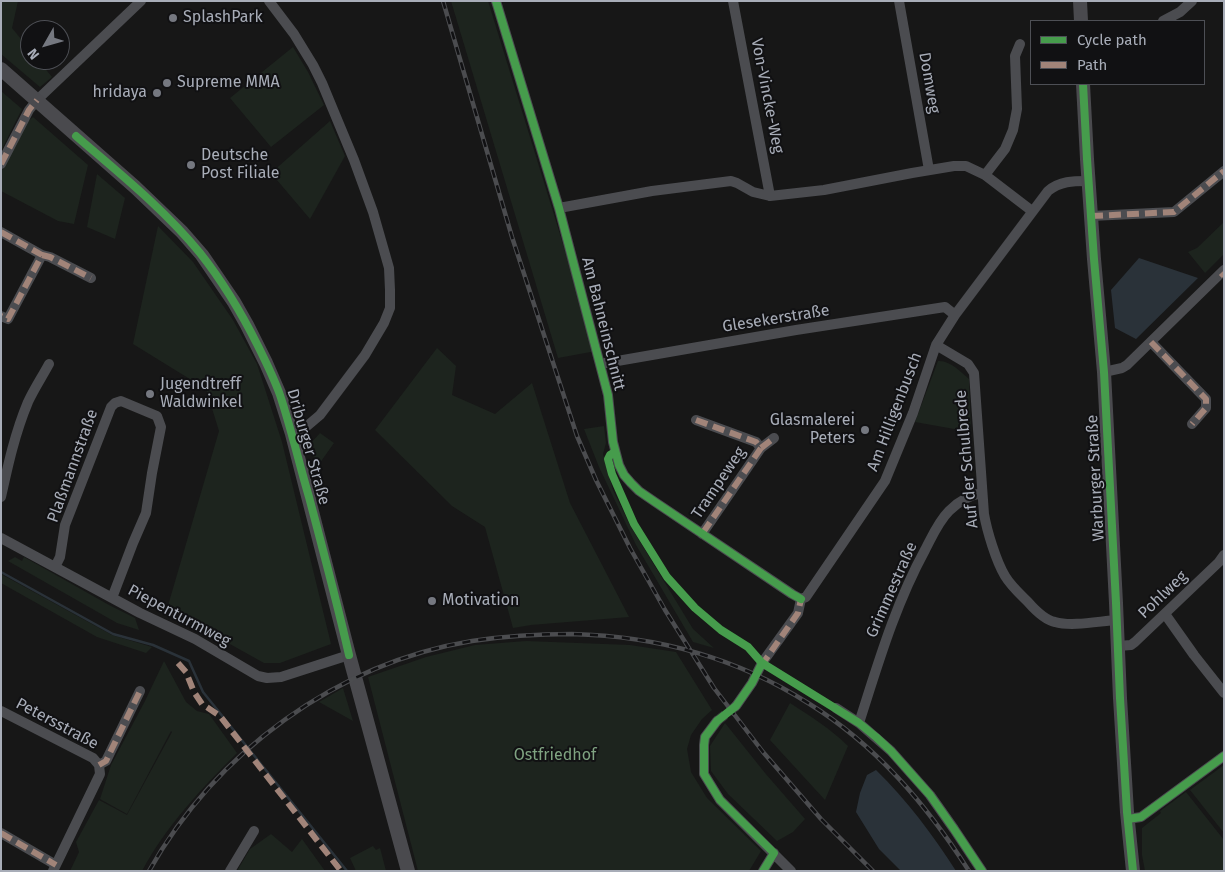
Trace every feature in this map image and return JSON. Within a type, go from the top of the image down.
[{"type":"main road","points":[[1080,1],[1081,20]]},
{"type":"main road","name":"Driburger Straße","points":[[1,69],[155,205],[182,232],[202,255],[234,302],[262,354],[280,393],[292,434],[349,655],[408,871]]},
{"type":"main road","name":"Warburger Straße","points":[[1084,85],[1088,181],[1104,372],[1120,698],[1133,871]]},
{"type":"street","points":[[1,164],[29,110],[37,100],[141,1]]},
{"type":"street","points":[[270,1],[299,41],[322,83],[373,212],[389,268],[390,308],[369,349],[320,415],[300,432],[292,434]]},
{"type":"street","name":"Am Bahneinschnitt","points":[[496,1],[559,208],[608,395],[615,452],[624,475],[639,491],[792,594],[801,598]]},
{"type":"street","name":"Von-Vincke-Weg","points":[[733,1],[770,196]]},
{"type":"street","name":"Domweg","points":[[898,1],[929,170]]},
{"type":"street","points":[[1165,20],[1180,12],[1192,1]]},
{"type":"street","points":[[986,175],[1005,148],[1013,130],[1017,110],[1015,56],[1020,44]]},
{"type":"street","points":[[559,208],[652,190],[731,181],[753,192],[770,196],[824,190],[929,170],[966,166],[986,175],[1032,211]]},
{"type":"street","points":[[1092,216],[1174,212],[1224,172]]},
{"type":"street","name":"Am Hilligenbusch","points":[[736,706],[752,683],[762,663],[798,613],[801,598],[806,597],[885,481],[913,414],[936,345],[956,315],[1048,191],[1055,185],[1088,181]]},
{"type":"street","points":[[1,232],[42,255],[50,257],[91,278]]},
{"type":"street","points":[[1,316],[8,320],[42,255]]},
{"type":"street","points":[[1104,372],[1127,365],[1223,273]]},
{"type":"street","name":"Glesekerstraße","points":[[600,364],[796,330],[945,308],[956,315]]},
{"type":"street","points":[[1151,342],[1206,399],[1206,408],[1192,424]]},
{"type":"street","name":"Auf der Schulbrede","points":[[936,345],[968,364],[974,373],[986,525],[1001,568],[1012,585],[1032,607],[1054,622],[1072,624],[1117,620]]},
{"type":"street","points":[[1,497],[14,443],[28,402],[49,364]]},
{"type":"street","name":"Plaßmannstraße","points":[[55,567],[60,557],[65,525],[111,407],[120,400],[157,416],[161,427],[146,513],[112,598]]},
{"type":"street","name":"Trampeweg","points":[[696,420],[756,442],[761,448]]},
{"type":"street","name":"Trampeweg","points":[[702,534],[761,448],[774,438]]},
{"type":"street","name":"Grimmestraße","points":[[859,723],[885,640],[919,561],[938,526],[949,512],[972,495],[982,493]]},
{"type":"street","name":"Piepenturmweg","points":[[1,538],[112,598],[195,639],[258,676],[268,678],[280,677],[349,655]]},
{"type":"street","name":"Pohlweg","points":[[1118,646],[1132,644],[1220,562],[1224,555]]},
{"type":"street","points":[[1165,614],[1194,655],[1224,692]]},
{"type":"street","points":[[1,833],[55,868],[100,774],[99,764],[106,761],[140,691]]},
{"type":"street","points":[[836,708],[859,723],[891,752],[930,795],[982,871]]},
{"type":"street","name":"Petersstraße","points":[[1,711],[93,758],[99,764]]},
{"type":"street","points":[[716,721],[705,737],[704,774],[720,800],[792,871]]},
{"type":"street","points":[[1128,819],[1141,817],[1224,756]]},
{"type":"street","points":[[230,871],[254,832]]},
{"type":"street","points":[[763,871],[774,853]]},
{"type":"green space","points":[[1,1],[18,1],[12,28],[20,38],[20,70],[46,70],[52,77],[40,87],[1,54]]},
{"type":"green space","points":[[451,1],[488,1],[596,351],[558,358]]},
{"type":"green space","points":[[293,47],[324,105],[271,147],[230,98]]},
{"type":"green space","points":[[1,91],[22,109],[1,151]]},
{"type":"green space","points":[[33,117],[88,165],[74,224],[58,221],[1,191],[1,172],[26,123]]},
{"type":"green space","points":[[330,121],[345,156],[310,219],[271,173]]},
{"type":"green space","points":[[97,174],[125,198],[115,239],[87,227]]},
{"type":"green space","points":[[1224,222],[1224,254],[1205,273],[1188,252],[1197,248]]},
{"type":"green space","points":[[158,226],[193,262],[233,320],[257,364],[282,442],[331,644],[280,663],[264,663],[167,609],[219,431],[206,389],[133,344]]},
{"type":"green space","points":[[437,348],[456,366],[452,395],[495,414],[532,383],[570,503],[629,617],[513,628],[485,527],[452,506],[375,430]]},
{"type":"green space","points":[[938,361],[951,364],[969,379],[971,432],[915,422]]},
{"type":"green space","points":[[604,426],[606,443],[603,454],[613,490],[631,527],[693,629],[714,648],[693,642],[636,545],[599,467],[584,429]]},
{"type":"green space","points":[[320,433],[334,443],[317,467],[310,446]]},
{"type":"green space","points":[[15,557],[22,561],[24,557],[135,618],[139,630],[117,623],[8,561]]},
{"type":"green space","points":[[1,574],[112,635],[152,647],[146,653],[97,637],[1,583]]},
{"type":"green space","name":"Ostfriedhof","points":[[526,641],[630,645],[676,652],[712,710],[702,719],[691,735],[687,749],[691,772],[707,798],[761,851],[749,871],[418,871],[368,677],[426,657],[475,645]]},
{"type":"green space","points":[[164,661],[186,702],[197,711],[209,714],[237,753],[197,794],[173,823],[151,854],[142,871],[70,871],[79,852],[76,842],[99,800],[127,815],[172,732],[127,814],[100,799],[111,765]]},
{"type":"green space","points":[[343,688],[353,721],[319,702]]},
{"type":"green space","points":[[790,703],[827,728],[848,746],[825,800],[770,740]]},
{"type":"green space","points":[[725,723],[805,819],[793,832],[777,841],[728,794],[711,771],[710,746]]},
{"type":"green space","points":[[1224,765],[1224,833],[1190,790]]},
{"type":"green space","points":[[1186,792],[1224,840],[1224,871],[1145,871],[1142,855],[1142,828],[1161,813],[1160,811]]},
{"type":"green space","points":[[271,834],[292,852],[302,839],[325,871],[237,871],[250,849]]},
{"type":"green space","points":[[373,846],[376,850],[380,848],[386,871],[356,871],[350,858]]},
{"type":"shaded area","points":[[1139,258],[1198,278],[1136,339],[1115,328],[1111,290]]},
{"type":"shaded area","points":[[876,770],[919,818],[956,871],[901,871],[879,849],[856,812],[860,793],[867,775]]},
{"type":"waterway","points":[[1,572],[113,634],[153,645],[189,661],[203,692],[347,871]]},
{"type":"tunnel","points":[[717,721],[736,706]]},
{"type":"railway","points":[[443,1],[512,237],[577,436],[596,480],[630,548],[665,610],[714,688],[763,752],[821,819],[873,871]]},
{"type":"railway","points":[[149,871],[177,828],[209,788],[245,752],[285,720],[328,692],[374,669],[422,652],[484,639],[547,634],[603,636],[665,645],[695,652],[724,662],[781,687],[833,720],[877,757],[917,799],[953,846],[969,871]]},
{"type":"marked path","points":[[1,164],[29,110],[37,100]]},
{"type":"marked path","points":[[1091,216],[1174,212],[1224,171]]},
{"type":"marked path","points":[[1,232],[42,255],[8,319],[1,316]]},
{"type":"marked path","points":[[42,255],[50,257],[91,278]]},
{"type":"marked path","points":[[1221,273],[1224,276]]},
{"type":"marked path","points":[[1151,342],[1206,399],[1206,408],[1192,424]]},
{"type":"marked path","points":[[696,420],[756,442],[761,448],[702,534]]},
{"type":"marked path","points":[[761,448],[774,438]]},
{"type":"marked path","points":[[761,666],[798,613],[801,599]]},
{"type":"marked path","points":[[178,663],[186,672],[194,692],[202,704],[220,716],[341,871]]},
{"type":"marked path","points":[[99,765],[106,761],[140,691]]},
{"type":"marked path","points":[[1,833],[56,865]]},
{"type":"cycle path","points":[[496,1],[559,208],[608,395],[613,442],[619,465],[624,475],[639,491],[801,599]]},
{"type":"cycle path","points":[[1083,85],[1094,259],[1104,372],[1120,698],[1127,812],[1133,871]]},
{"type":"cycle path","points":[[76,136],[141,192],[186,237],[217,275],[252,334],[273,376],[284,407],[349,655]]},
{"type":"cycle path","points":[[615,452],[608,459],[612,474],[634,524],[667,577],[695,608],[721,630],[748,647],[762,663],[859,723],[876,737],[930,795],[982,871]]},
{"type":"cycle path","points":[[762,663],[752,683],[736,706],[717,721],[705,737],[704,774],[720,800],[774,853],[763,871]]},
{"type":"cycle path","points":[[1128,819],[1141,817],[1224,756]]},
{"type":"place","name":"SplashPark","points":[[173,18]]},
{"type":"place","name":"Supreme MMA","points":[[167,83]]},
{"type":"place","name":"hridaya","points":[[157,93]]},
{"type":"place","name":"Deutsche Post Filiale","points":[[191,165]]},
{"type":"place","name":"Jugendtreff Waldwinkel","points":[[150,394]]},
{"type":"place","name":"Glasmalerei Peters","points":[[865,430]]},
{"type":"place","name":"Motivation","points":[[432,601]]}]
